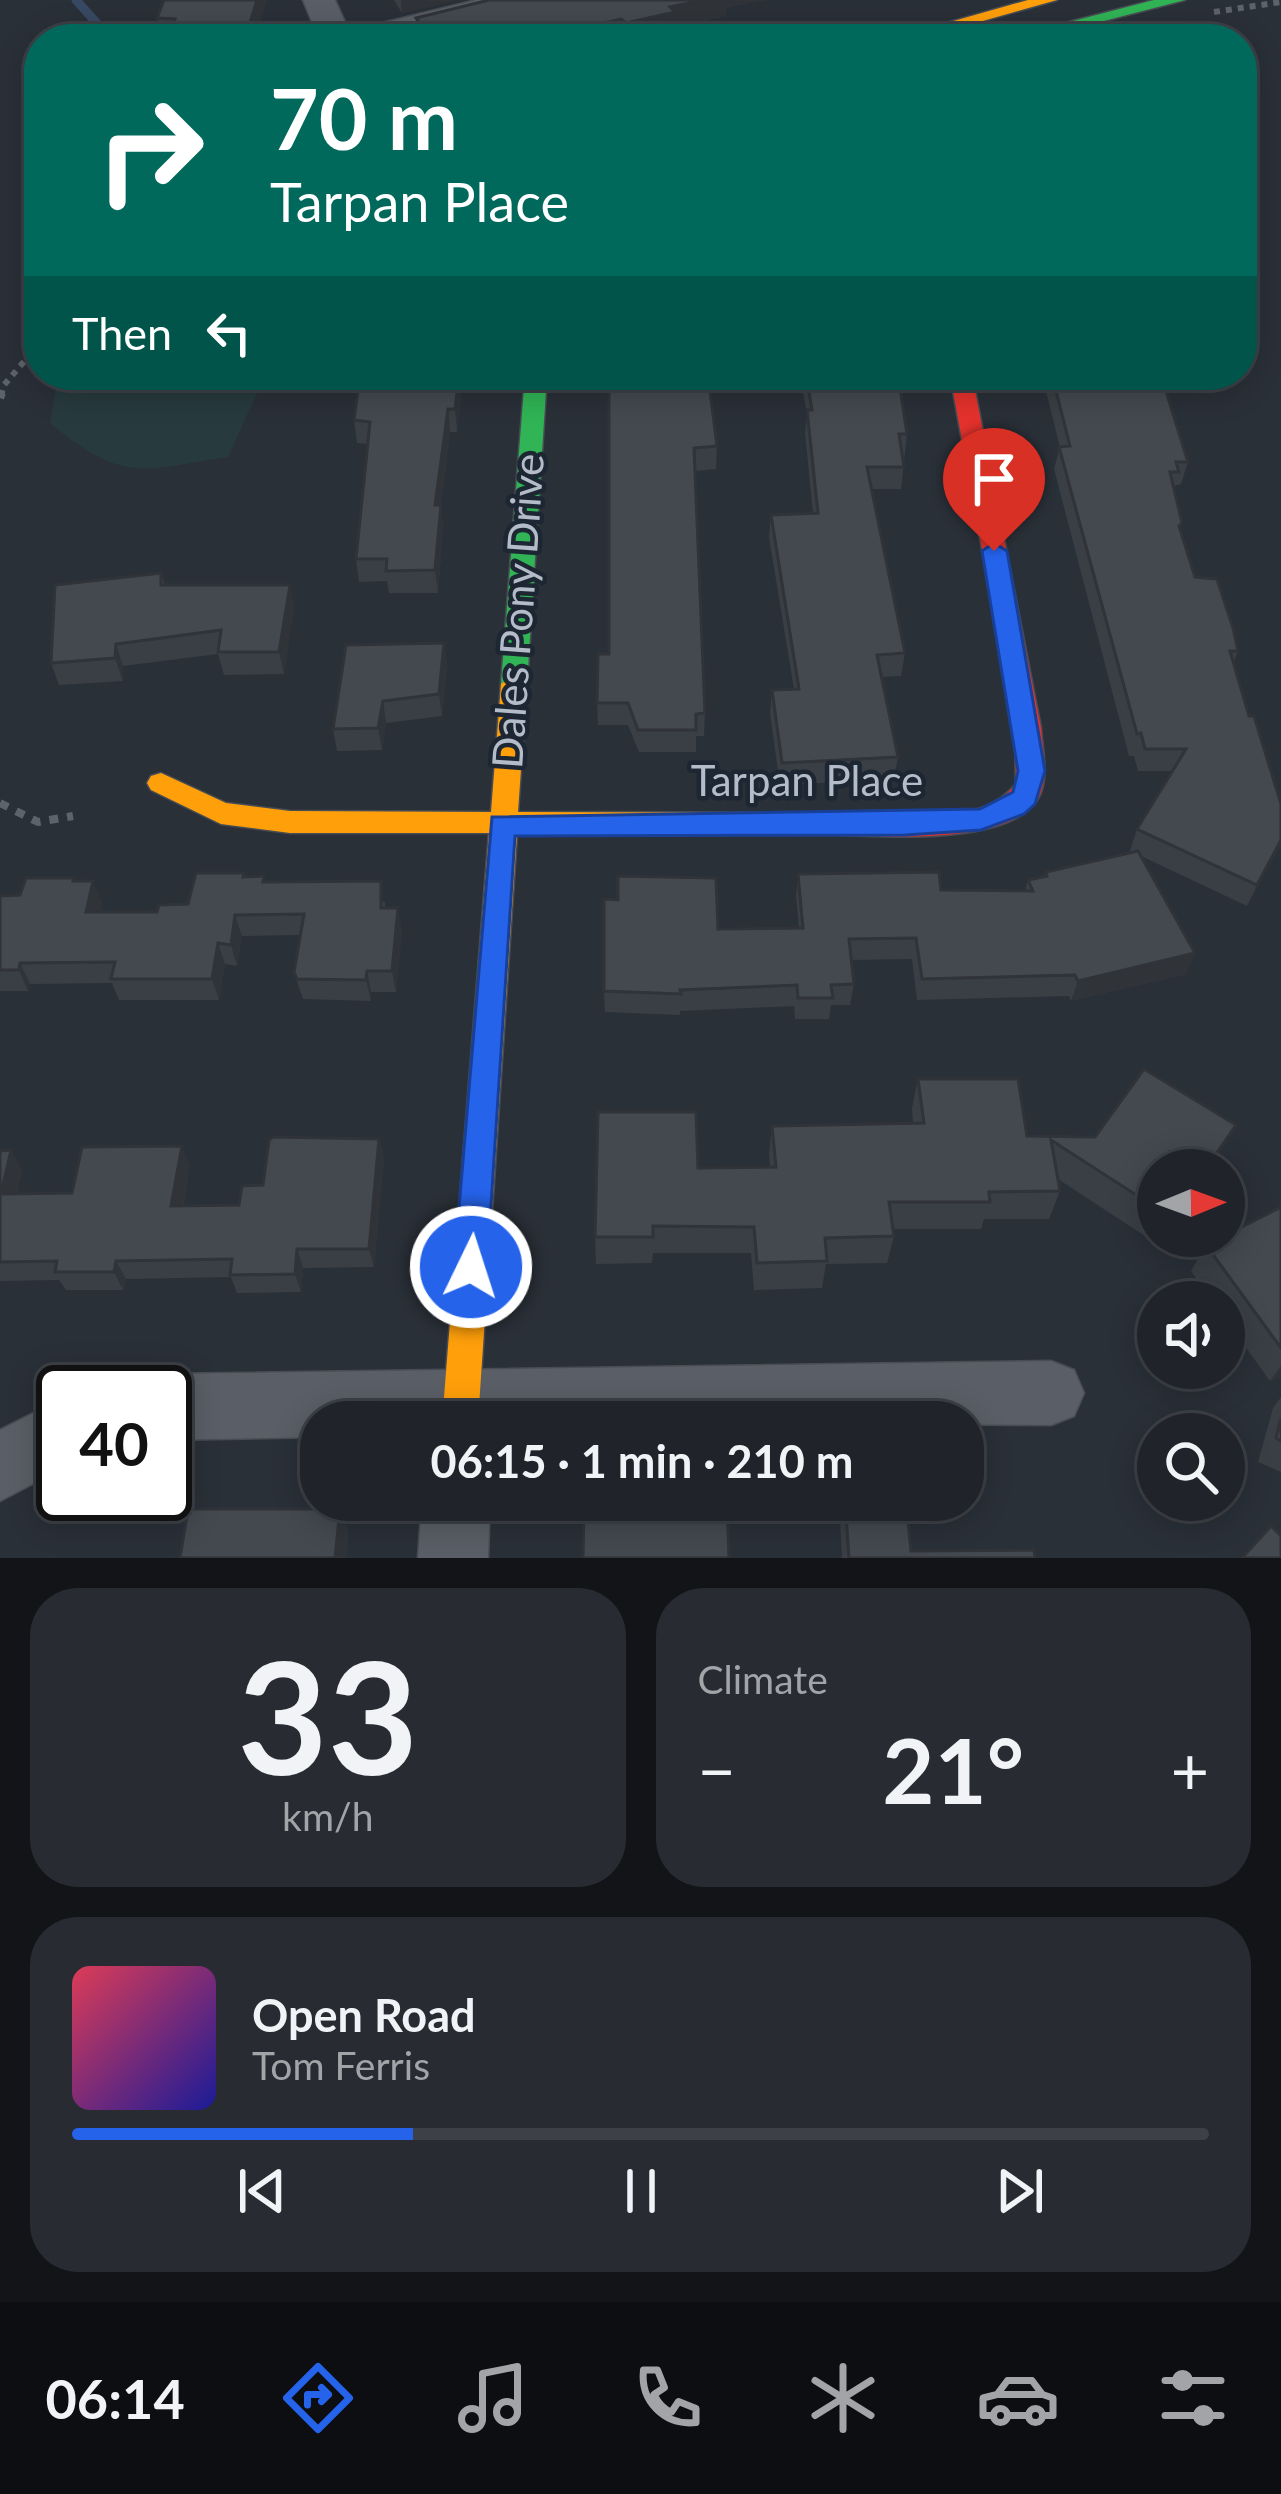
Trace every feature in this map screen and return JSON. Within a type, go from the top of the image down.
[{"type":"street","points":[[419,24],[516,0]]},
{"type":"street","points":[[956,24],[1048,0]]},
{"type":"street","points":[[1075,24],[1176,0]]},
{"type":"street","name":"Dales Pony Drive","points":[[461,1401],[535,390]]},
{"type":"street","name":"Tarpan Place","points":[[160,783],[190,801],[249,819],[502,825],[958,822],[1000,814],[1025,797],[1032,771],[965,390]]},
{"type":"street","points":[[788,1401],[1051,1393]]},
{"type":"street","points":[[192,1407],[300,1409]]},
{"type":"street","points":[[0,1467],[36,1446]]},
{"type":"street","points":[[453,1558],[455,1521]]},
{"type":"path","points":[[0,398],[4,385],[24,362]]},
{"type":"path","points":[[0,802],[38,822],[73,816]]},
{"type":"green space","points":[[56,390],[258,390],[228,457],[134,468],[97,456],[50,423]]},
{"type":"building","points":[[164,0],[257,0],[250,24],[173,24],[175,19],[157,18]]},
{"type":"building","points":[[489,0],[705,0],[626,23],[621,19],[599,24],[420,24],[416,18]]},
{"type":"building","points":[[358,390],[457,390],[455,409],[448,409],[435,505],[441,505],[435,570],[386,571],[387,559],[356,559],[370,422],[354,420]]},
{"type":"building","points":[[609,390],[710,390],[717,446],[694,448],[705,713],[696,714],[696,730],[638,730],[628,703],[597,703],[598,654],[609,654]]},
{"type":"building","points":[[809,390],[900,390],[907,434],[899,434],[904,467],[867,467],[905,653],[877,655],[898,757],[782,763],[772,690],[799,689],[771,515],[818,513],[807,410],[812,410]]},
{"type":"building","points":[[1056,390],[1166,390],[1188,462],[1176,462],[1179,472],[1170,472],[1179,526],[1195,577],[1217,579],[1238,651],[1230,651],[1281,804],[1281,840],[1257,885],[1137,829],[1186,749],[1145,749],[1141,733],[1137,734],[1059,447],[1070,446]]},
{"type":"building","points":[[161,573],[161,585],[290,585],[279,652],[218,652],[221,630],[116,644],[115,658],[51,663],[55,585]]},
{"type":"building","points":[[444,643],[439,694],[383,701],[378,728],[333,729],[346,645]]},
{"type":"building","points":[[1138,851],[1195,953],[1078,981],[1075,975],[922,979],[916,938],[849,939],[854,984],[831,985],[833,998],[798,998],[797,985],[680,990],[681,994],[604,991],[604,899],[618,900],[618,876],[716,878],[718,929],[803,928],[798,874],[939,872],[941,890],[1033,891],[1028,880],[1047,876],[1046,872]]},
{"type":"building","points":[[196,873],[244,873],[243,877],[264,876],[263,882],[381,881],[381,908],[398,908],[392,971],[367,971],[366,980],[297,979],[294,972],[304,914],[235,915],[231,945],[218,943],[212,979],[111,979],[115,962],[20,963],[19,970],[0,970],[0,896],[20,895],[26,878],[93,881],[86,912],[157,912],[159,905],[188,904]]},
{"type":"building","points":[[1144,1069],[1236,1125],[1219,1149],[1137,1149],[1137,1195],[1051,1140],[1060,1191],[989,1192],[990,1202],[889,1202],[894,1236],[825,1238],[827,1261],[757,1263],[754,1227],[653,1226],[653,1237],[595,1237],[598,1112],[696,1112],[698,1168],[776,1167],[772,1126],[924,1123],[918,1079],[1018,1079],[1027,1136],[1095,1137]]},
{"type":"building","points":[[273,1137],[379,1139],[369,1249],[297,1249],[295,1274],[230,1275],[232,1259],[116,1261],[114,1272],[55,1272],[57,1261],[0,1262],[0,1151],[11,1150],[1,1194],[72,1193],[82,1147],[182,1146],[171,1206],[239,1205],[242,1186],[263,1185]]},
{"type":"building","points":[[1281,1207],[1281,1348],[1245,1299],[1245,1281],[1232,1281],[1215,1257],[1245,1257],[1245,1225]]},
{"type":"building","points":[[192,1509],[300,1509],[300,1521],[339,1521],[335,1558],[180,1558]]},
{"type":"building","points":[[584,1521],[728,1521],[729,1558],[583,1558]]},
{"type":"building","points":[[846,1521],[908,1521],[911,1551],[1034,1550],[1035,1558],[849,1558]]},
{"type":"building","points":[[1271,1526],[1281,1536],[1281,1558],[1242,1558]]},
{"type":"waterway","points":[[76,0],[98,24]]},
{"type":"traffic: fast","points":[[1075,24],[1176,0]]},
{"type":"traffic: fast","points":[[514,684],[535,390]]},
{"type":"traffic: slow","points":[[956,24],[1048,0]]},
{"type":"traffic: slow","points":[[462,1401],[514,684]]},
{"type":"traffic: slow","points":[[161,783],[221,813],[290,822],[841,824]]},
{"type":"traffic: jam","points":[[841,824],[916,826],[971,821],[1016,803],[1030,787],[1028,728],[964,390]]},
{"type":"route","points":[[471,1267],[502,825],[905,824],[981,819],[1014,807],[1025,797],[1032,771],[994,551]]}]
